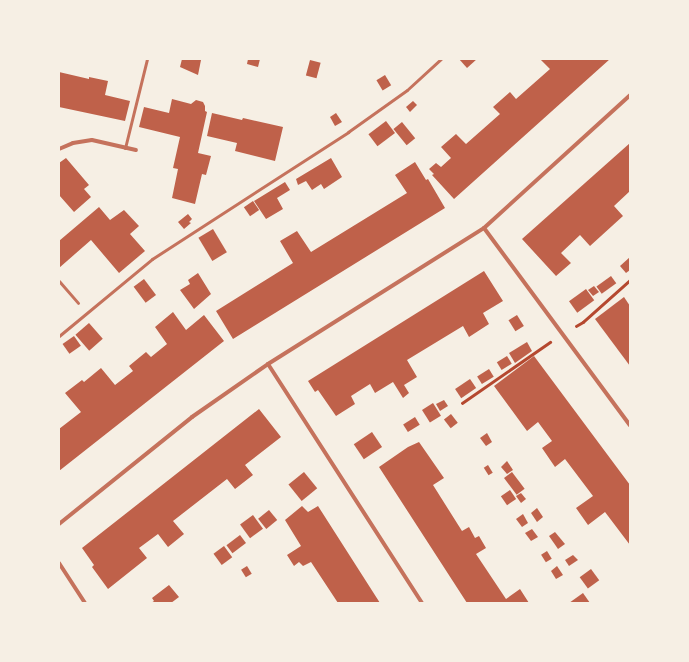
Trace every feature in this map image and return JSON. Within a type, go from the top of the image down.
[{"type":"street","points":[[59,524],[192,417],[268,364],[484,228],[630,95]]},
{"type":"street","points":[[59,149],[84,140],[102,142],[136,150]]},
{"type":"street","points":[[484,228],[630,425]]},
{"type":"street","points":[[268,364],[422,603]]},
{"type":"street","points":[[59,563],[85,603]]},
{"type":"lane","points":[[126,148],[147,59]]},
{"type":"lane","points":[[59,336],[152,259],[348,132],[407,90],[441,59]]},
{"type":"lane","points":[[59,280],[78,302]]},
{"type":"path","points":[[462,403],[562,333],[583,322],[630,280]]},
{"type":"building","points":[[182,59],[201,60],[198,75],[180,67]]},
{"type":"building","points":[[248,59],[260,59],[258,67],[247,64]]},
{"type":"building","points":[[459,59],[477,59],[467,68]]},
{"type":"building","points":[[540,59],[610,59],[454,199],[432,175],[434,174],[429,169],[436,163],[441,167],[451,158],[441,147],[456,134],[466,144],[500,114],[493,107],[510,92],[516,99],[550,69]]},
{"type":"building","points":[[310,60],[321,63],[316,78],[306,75]]},
{"type":"building","points":[[59,72],[89,79],[89,77],[108,81],[105,95],[130,101],[125,121],[59,107]]},
{"type":"building","points":[[385,75],[391,85],[383,90],[376,80]]},
{"type":"building","points":[[172,99],[191,104],[196,100],[203,102],[205,111],[207,112],[198,153],[211,156],[206,175],[202,174],[195,204],[172,198],[178,169],[173,168],[180,137],[139,127],[144,107],[169,113]]},
{"type":"building","points":[[413,101],[417,105],[410,112],[406,107]]},
{"type":"building","points":[[212,113],[283,127],[275,161],[235,151],[237,143],[207,136]]},
{"type":"building","points":[[336,113],[342,122],[335,126],[330,117]]},
{"type":"building","points":[[386,121],[395,133],[377,146],[368,134]]},
{"type":"building","points":[[402,122],[415,138],[407,145],[393,129]]},
{"type":"building","points":[[630,143],[630,191],[614,206],[623,216],[590,246],[580,235],[561,253],[571,263],[556,276],[522,239]]},
{"type":"building","points":[[66,158],[89,185],[84,189],[91,197],[74,212],[59,195],[59,163]]},
{"type":"building","points":[[331,158],[342,177],[324,189],[321,184],[312,190],[306,181],[298,185],[296,179]]},
{"type":"building","points":[[415,162],[426,180],[428,179],[445,208],[233,339],[216,311],[293,263],[280,241],[297,231],[311,252],[407,193],[395,175]]},
{"type":"building","points":[[285,182],[290,190],[277,198],[283,209],[266,219],[254,201]]},
{"type":"building","points":[[253,201],[259,210],[250,216],[244,207]]},
{"type":"building","points":[[99,207],[110,220],[124,210],[139,226],[130,234],[145,251],[119,273],[91,240],[59,268],[59,241]]},
{"type":"building","points":[[188,214],[192,219],[189,222],[191,223],[184,229],[178,222]]},
{"type":"building","points":[[213,229],[227,252],[212,261],[198,238]]},
{"type":"building","points":[[630,257],[630,270],[626,273],[620,266]]},
{"type":"building","points":[[484,271],[503,301],[483,313],[489,324],[469,337],[463,326],[407,360],[417,377],[404,385],[409,393],[403,398],[393,382],[375,393],[370,384],[351,396],[355,404],[336,416],[318,390],[315,392],[308,381]]},
{"type":"building","points":[[198,273],[211,294],[194,309],[180,290],[190,284],[188,280]]},
{"type":"building","points":[[611,276],[616,283],[602,294],[596,287]]},
{"type":"building","points":[[144,279],[156,295],[146,303],[134,287]]},
{"type":"building","points":[[594,286],[599,292],[593,296],[588,290]]},
{"type":"building","points":[[586,289],[594,300],[577,313],[569,301]]},
{"type":"building","points":[[624,297],[630,306],[630,366],[595,319]]},
{"type":"building","points":[[173,312],[186,330],[204,315],[224,341],[59,471],[59,429],[81,412],[65,393],[82,380],[84,382],[101,368],[115,385],[133,371],[129,366],[146,352],[151,357],[167,344],[155,327]]},
{"type":"building","points":[[517,315],[524,326],[515,331],[509,320]]},
{"type":"building","points":[[89,323],[103,339],[89,351],[75,335]]},
{"type":"building","points":[[74,336],[81,346],[69,354],[63,344]]},
{"type":"building","points":[[527,342],[532,351],[515,363],[509,353]]},
{"type":"building","points":[[507,356],[512,364],[502,370],[497,362]]},
{"type":"building","points":[[534,356],[630,485],[630,545],[605,512],[588,525],[576,508],[593,496],[565,459],[555,467],[542,448],[552,441],[538,422],[527,431],[494,386]]},
{"type":"building","points":[[489,369],[494,377],[482,384],[477,376]]},
{"type":"building","points":[[470,379],[476,388],[461,398],[455,389]]},
{"type":"building","points":[[444,400],[448,406],[440,411],[436,404]]},
{"type":"building","points":[[433,403],[441,416],[430,423],[422,410]]},
{"type":"building","points":[[259,409],[281,437],[245,465],[253,475],[235,489],[227,479],[173,521],[184,534],[168,547],[158,534],[139,548],[147,558],[108,589],[92,567],[94,565],[82,548]]},
{"type":"building","points":[[451,414],[458,423],[451,428],[444,420]]},
{"type":"building","points":[[415,417],[420,425],[408,432],[403,424]]},
{"type":"building","points":[[372,432],[382,447],[364,459],[354,444]]},
{"type":"building","points":[[487,433],[492,442],[486,446],[480,438]]},
{"type":"building","points":[[419,442],[444,478],[433,485],[462,531],[469,527],[475,538],[479,536],[486,548],[476,554],[506,599],[520,589],[529,603],[467,603],[379,467],[408,447]]},
{"type":"building","points":[[507,461],[513,470],[507,474],[501,467]]},
{"type":"building","points":[[488,465],[493,473],[489,475],[484,468]]},
{"type":"building","points":[[304,472],[317,488],[302,501],[288,485]]},
{"type":"building","points":[[512,472],[525,489],[517,495],[504,478]]},
{"type":"building","points":[[510,490],[516,499],[507,505],[501,496]]},
{"type":"building","points":[[521,493],[526,499],[521,503],[516,496]]},
{"type":"building","points":[[302,506],[308,512],[318,506],[380,603],[338,603],[311,562],[303,566],[299,562],[294,566],[287,555],[301,546],[285,520]]},
{"type":"building","points":[[537,508],[543,517],[537,522],[531,513]]},
{"type":"building","points":[[269,510],[277,520],[266,529],[258,519]]},
{"type":"building","points":[[523,514],[528,523],[522,527],[516,519]]},
{"type":"building","points":[[253,515],[263,529],[250,538],[240,524]]},
{"type":"building","points":[[532,529],[538,537],[531,541],[525,533]]},
{"type":"building","points":[[555,532],[565,544],[558,549],[549,536]]},
{"type":"building","points":[[240,535],[246,543],[232,553],[226,545]]},
{"type":"building","points":[[224,546],[232,557],[222,565],[213,554]]},
{"type":"building","points":[[547,551],[552,559],[546,562],[541,555]]},
{"type":"building","points":[[573,555],[578,560],[569,566],[565,560]]},
{"type":"building","points":[[247,566],[252,574],[246,577],[241,570]]},
{"type":"building","points":[[557,566],[563,575],[556,579],[551,571]]},
{"type":"building","points":[[591,569],[599,580],[588,589],[580,577]]},
{"type":"building","points":[[169,585],[179,597],[171,603],[151,603],[154,601],[152,598]]},
{"type":"building","points":[[583,593],[590,603],[569,603]]}]
